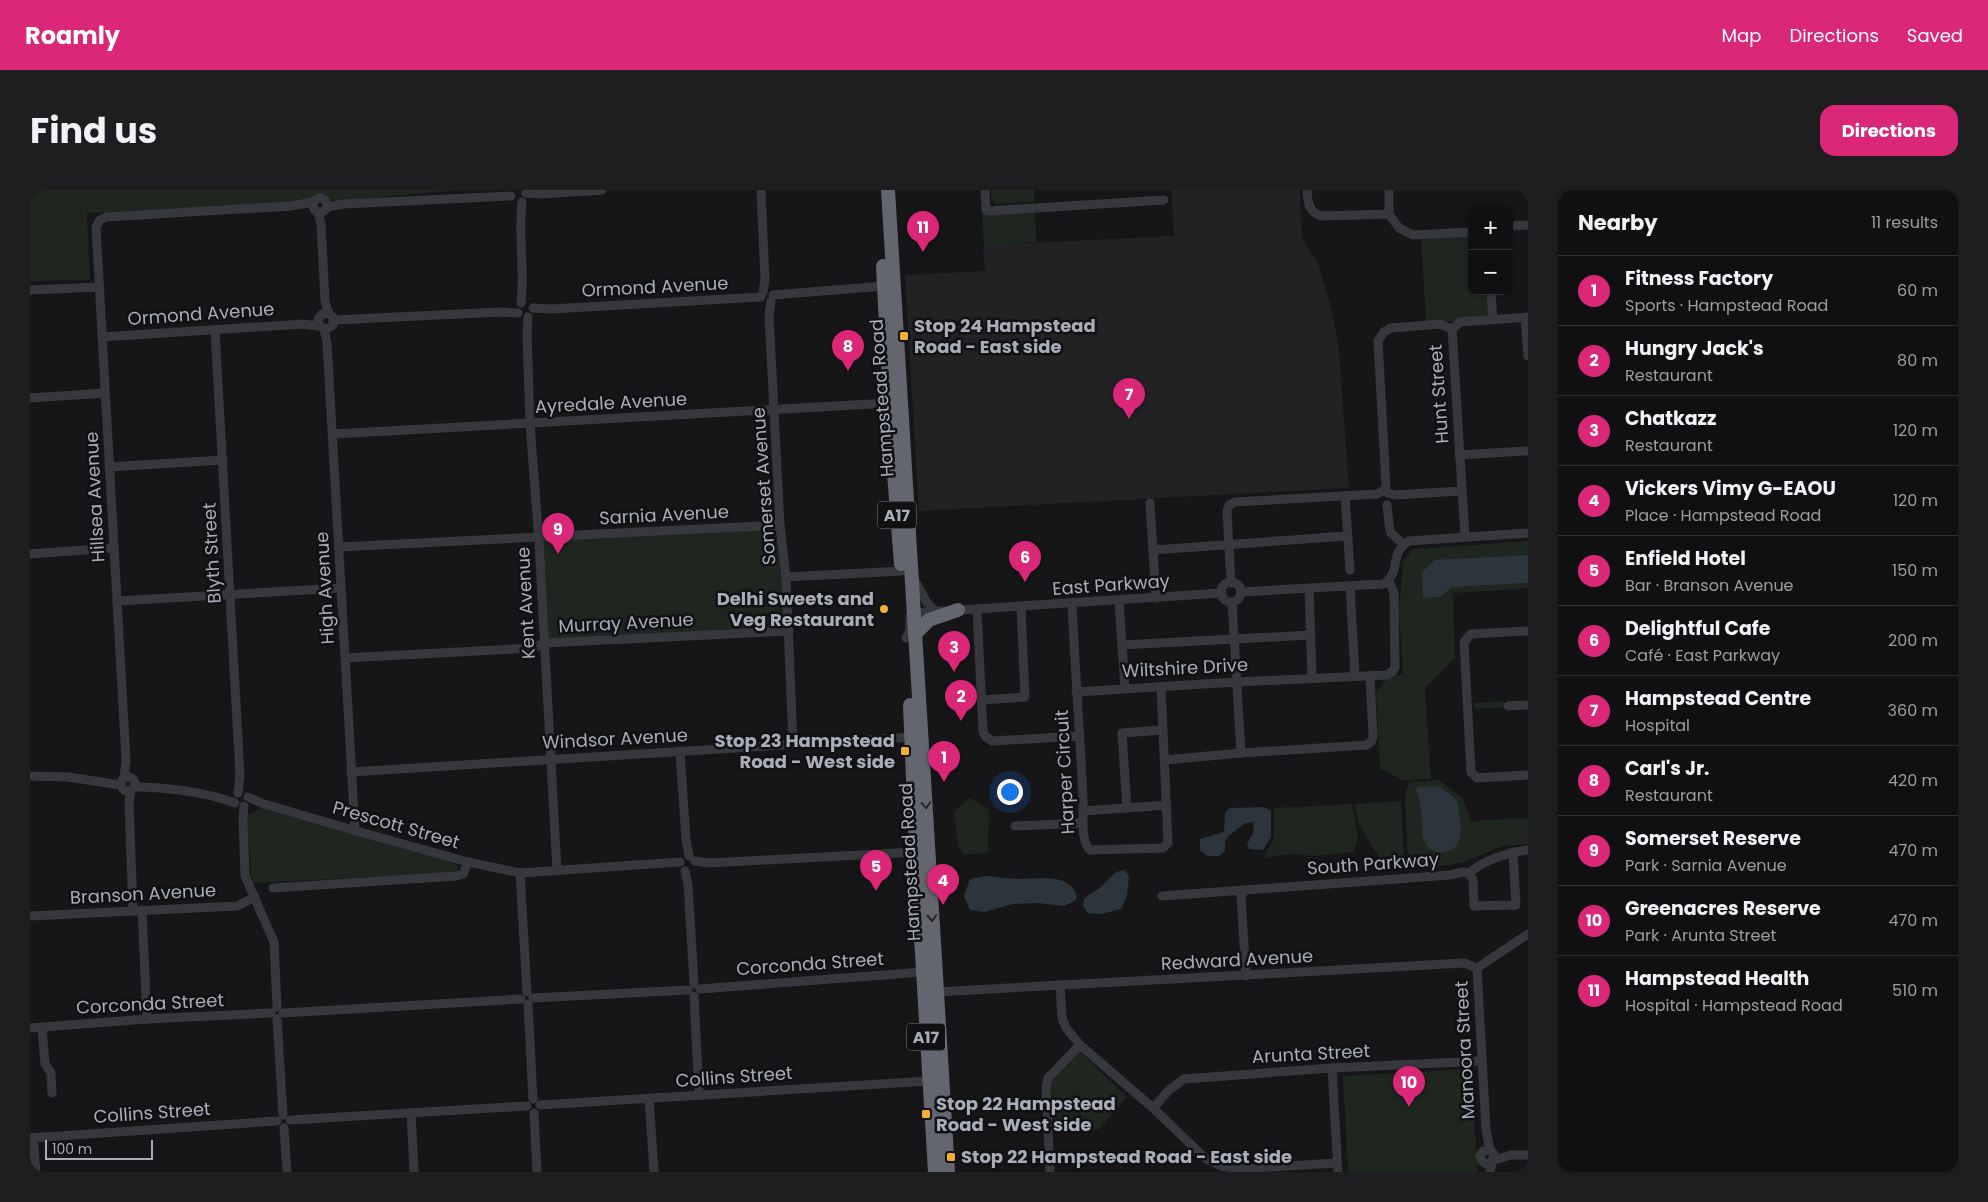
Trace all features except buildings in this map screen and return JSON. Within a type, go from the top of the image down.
[{"type":"highway","name":"Hampstead Road","points":[[879,190],[889,286]]},
{"type":"highway","name":"Hampstead Road","points":[[888,190],[889,286],[895,403],[913,613],[910,636],[935,1081],[935,1172]]},
{"type":"highway","name":"Hampstead Road","points":[[908,572],[911,737],[922,852]]},
{"type":"highway","points":[[910,636],[928,620],[958,610]]},
{"type":"highway","name":"Hampstead Road","points":[[935,1081],[948,1172]]},
{"type":"street","points":[[320,202],[343,204],[602,190]]},
{"type":"street","name":"Somerset Avenue","points":[[761,190],[765,280],[776,411],[780,525],[786,577],[793,744]]},
{"type":"street","points":[[985,190],[986,210],[988,212],[1164,200]]},
{"type":"street","points":[[1307,190],[1308,207],[1314,213],[1321,216],[1389,214]]},
{"type":"street","points":[[1389,190],[1389,214],[1399,228],[1413,235],[1468,232]]},
{"type":"street","name":"Kent Avenue","points":[[519,195],[530,424],[539,537],[557,871]]},
{"type":"street","name":"Hillsea Avenue","points":[[146,1020],[126,760],[96,227],[100,220],[106,217],[291,206],[320,202]]},
{"type":"street","name":"High Avenue","points":[[320,202],[355,831]]},
{"type":"street","points":[[1513,226],[1528,225]]},
{"type":"street","name":"Ormond Avenue","points":[[102,337],[353,320],[767,296],[889,286]]},
{"type":"street","points":[[30,290],[100,287]]},
{"type":"street","points":[[1491,295],[1493,320]]},
{"type":"street","points":[[1527,317],[1528,356]]},
{"type":"street","name":"Hunt Street","points":[[1465,537],[1452,329],[1460,322],[1527,317]]},
{"type":"street","points":[[1231,583],[1227,510],[1229,505],[1234,502],[1377,494],[1383,491],[1386,486],[1378,341],[1384,332],[1391,328],[1440,324],[1452,329]]},
{"type":"street","name":"Blyth Street","points":[[215,330],[245,876],[274,942],[283,1119]]},
{"type":"street","points":[[30,398],[105,393]]},
{"type":"street","name":"Ayredale Avenue","points":[[333,434],[895,403]]},
{"type":"street","points":[[1459,455],[1528,451]]},
{"type":"street","points":[[109,467],[223,460]]},
{"type":"street","points":[[1383,491],[1394,495],[1462,491]]},
{"type":"street","points":[[1345,496],[1350,570]]},
{"type":"street","points":[[1150,503],[1156,598]]},
{"type":"street","points":[[1387,505],[1390,532],[1403,544]]},
{"type":"street","name":"Sarnia Avenue","points":[[339,547],[780,525]]},
{"type":"street","points":[[1241,592],[1383,584],[1394,574],[1396,554],[1403,544],[1414,540],[1528,533]]},
{"type":"street","points":[[1153,550],[1347,536]]},
{"type":"street","points":[[30,554],[114,548]]},
{"type":"street","points":[[786,577],[908,572],[927,603],[936,612]]},
{"type":"street","name":"Wiltshire Drive","points":[[1076,692],[1387,675],[1394,671],[1395,637],[1394,594],[1389,580]]},
{"type":"street","points":[[1231,583],[1237,584],[1241,592],[1240,598],[1232,602],[1224,599],[1222,593],[1223,587],[1231,583]]},
{"type":"street","points":[[1350,586],[1355,676]]},
{"type":"street","points":[[117,601],[341,588]]},
{"type":"street","points":[[1309,588],[1312,678]]},
{"type":"street","name":"East Parkway","points":[[913,613],[1222,593]]},
{"type":"street","points":[[1119,601],[1125,688]]},
{"type":"street","points":[[1232,602],[1240,753]]},
{"type":"street","name":"Harper Circuit","points":[[1072,604],[1084,811],[1083,823],[1086,844],[1090,850],[1163,848],[1168,843],[1161,686]]},
{"type":"street","points":[[981,700],[1025,697],[1021,607]]},
{"type":"street","points":[[977,609],[981,700],[985,736],[992,741],[1080,736]]},
{"type":"street","name":"Murray Avenue","points":[[345,658],[532,648],[545,643],[788,631]]},
{"type":"street","points":[[1528,631],[1471,634],[1464,642],[1471,772],[1477,778],[1528,775]]},
{"type":"street","points":[[1122,645],[1310,635]]},
{"type":"street","points":[[1165,760],[1367,745],[1372,742],[1373,737],[1370,675]]},
{"type":"street","points":[[1508,706],[1528,705]]},
{"type":"street","points":[[1127,808],[1122,732],[1163,730]]},
{"type":"street","name":"Windsor Avenue","points":[[351,772],[911,737]]},
{"type":"street","points":[[680,751],[699,1095]]},
{"type":"street","name":"Prescott Street","points":[[30,778],[68,777],[264,804],[468,862],[520,873]]},
{"type":"street","points":[[1084,811],[1167,805]]},
{"type":"street","points":[[1015,826],[1083,823]]},
{"type":"street","points":[[1514,852],[1516,905],[1474,906],[1474,880],[1469,873],[1478,866],[1514,852],[1528,850]]},
{"type":"street","points":[[537,1172],[520,873],[662,864],[922,852]]},
{"type":"street","points":[[272,888],[456,876],[463,874],[468,862]]},
{"type":"street","name":"South Parkway","points":[[1162,896],[1469,873]]},
{"type":"street","points":[[1244,890],[1241,897],[1246,976]]},
{"type":"street","name":"Branson Avenue","points":[[30,916],[237,906],[255,898]]},
{"type":"street","points":[[1477,968],[1528,934]]},
{"type":"street","name":"Redward Avenue","points":[[930,992],[1464,964],[1477,968]]},
{"type":"street","name":"Manoora Street","points":[[1477,968],[1489,1160]]},
{"type":"street","name":"Corconda Street","points":[[30,1028],[694,989],[929,971]]},
{"type":"street","points":[[1060,985],[1062,1018],[1066,1028],[1080,1045],[1153,1108],[1206,1159],[1221,1166],[1238,1169],[1338,1167],[1332,1068]]},
{"type":"street","points":[[42,1027],[45,1064],[51,1073],[52,1093]]},
{"type":"street","points":[[1050,1172],[1046,1088],[1048,1078],[1080,1045]]},
{"type":"street","name":"Arunta Street","points":[[1153,1108],[1169,1090],[1184,1079],[1332,1068],[1482,1061]]},
{"type":"street","name":"Collins Street","points":[[32,1138],[283,1119],[411,1114],[935,1081]]},
{"type":"street","points":[[649,1098],[654,1172]]},
{"type":"street","points":[[411,1114],[414,1172]]},
{"type":"street","points":[[283,1119],[279,1126],[284,1128],[287,1172]]},
{"type":"street","points":[[32,1138],[36,1172]]},
{"type":"street","points":[[1489,1160],[1511,1155],[1528,1155]]},
{"type":"shaded area","points":[[30,190],[459,190],[336,201],[317,196],[299,203],[87,213],[90,280],[30,281]]},
{"type":"shaded area","points":[[991,190],[1034,190],[1034,202],[995,204],[991,198]]},
{"type":"shaded area","points":[[1171,190],[1300,190],[1302,239],[1318,262],[1332,311],[1339,350],[1349,488],[919,511],[905,275],[985,271],[983,245],[1174,236]]},
{"type":"shaded area","points":[[1035,210],[1036,242],[984,245],[982,213]]},
{"type":"shaded area","points":[[1468,235],[1468,295],[1490,295],[1492,321],[1426,321],[1421,239]]},
{"type":"shaded area","points":[[780,525],[789,631],[545,643],[539,537]]},
{"type":"shaded area","points":[[1528,541],[1528,588],[1453,593],[1455,658],[1425,688],[1431,779],[1404,780],[1380,769],[1376,691],[1389,677],[1403,674],[1399,611],[1403,561],[1413,549]]},
{"type":"shaded area","points":[[1528,555],[1528,583],[1452,587],[1440,597],[1423,598],[1422,572],[1435,560]]},
{"type":"shaded area","points":[[1504,701],[1504,707],[1475,709],[1474,703]]},
{"type":"shaded area","points":[[1439,780],[1463,799],[1471,821],[1528,818],[1528,844],[1502,846],[1462,863],[1420,869],[1412,861],[1407,849],[1405,793],[1410,782]]},
{"type":"shaded area","points":[[1437,786],[1452,795],[1458,803],[1461,825],[1459,842],[1453,849],[1441,852],[1430,849],[1424,841],[1419,797],[1416,790],[1417,787]]},
{"type":"shaded area","points":[[970,798],[989,810],[988,852],[964,855],[958,846],[954,811]]},
{"type":"shaded area","points":[[1401,801],[1404,857],[1380,858],[1359,825],[1355,804]]},
{"type":"shaded area","points":[[1352,804],[1358,837],[1354,852],[1313,856],[1294,854],[1264,857],[1274,838],[1274,808]]},
{"type":"shaded area","points":[[1264,807],[1271,811],[1271,837],[1263,850],[1249,849],[1247,845],[1254,829],[1253,823],[1250,822],[1244,824],[1228,836],[1225,842],[1225,851],[1219,856],[1207,856],[1200,850],[1200,839],[1224,832],[1225,813],[1230,808]]},
{"type":"shaded area","points":[[261,808],[455,863],[458,867],[457,871],[451,873],[253,883],[247,816]]},
{"type":"shaded area","points":[[1124,870],[1129,876],[1127,896],[1121,909],[1102,914],[1088,913],[1083,906],[1084,899],[1101,887],[1113,874]]},
{"type":"shaded area","points":[[986,876],[1018,879],[1054,879],[1068,884],[1074,889],[1077,897],[1075,901],[1064,906],[1038,903],[1012,904],[985,912],[970,910],[964,896],[970,879]]},
{"type":"shaded area","points":[[1080,1052],[1127,1097],[1099,1129],[1052,1132],[1051,1082]]},
{"type":"shaded area","points":[[1470,1069],[1478,1172],[1348,1172],[1343,1076]]},
{"type":"place","name":"Hampstead Health","points":[[923,252]]},
{"type":"place","name":"Stop 24 Hampstead Road - East side","points":[[904,336]]},
{"type":"place","name":"Carl's Jr.","points":[[848,371]]},
{"type":"place","name":"Hampstead Centre","points":[[1129,419]]},
{"type":"place","name":"Somerset Reserve","points":[[558,554]]},
{"type":"place","name":"Delightful Cafe","points":[[1025,582]]},
{"type":"place","name":"Delhi Sweets and Veg Restaurant","points":[[884,609]]},
{"type":"place","name":"Chatkazz","points":[[954,672]]},
{"type":"place","name":"Hungry Jack's","points":[[961,721]]},
{"type":"place","name":"Stop 23 Hampstead Road - West side","points":[[905,751]]},
{"type":"place","name":"Fitness Factory","points":[[944,782]]},
{"type":"place","name":"Enfield Hotel","points":[[876,891]]},
{"type":"place","name":"Vickers Vimy G-EAOU","points":[[943,905]]},
{"type":"place","name":"Greenacres Reserve","points":[[1409,1107]]},
{"type":"place","name":"Stop 22 Hampstead Road - West side","points":[[926,1114]]},
{"type":"place","name":"Stop 22 Hampstead Road - East side","points":[[951,1157]]}]
